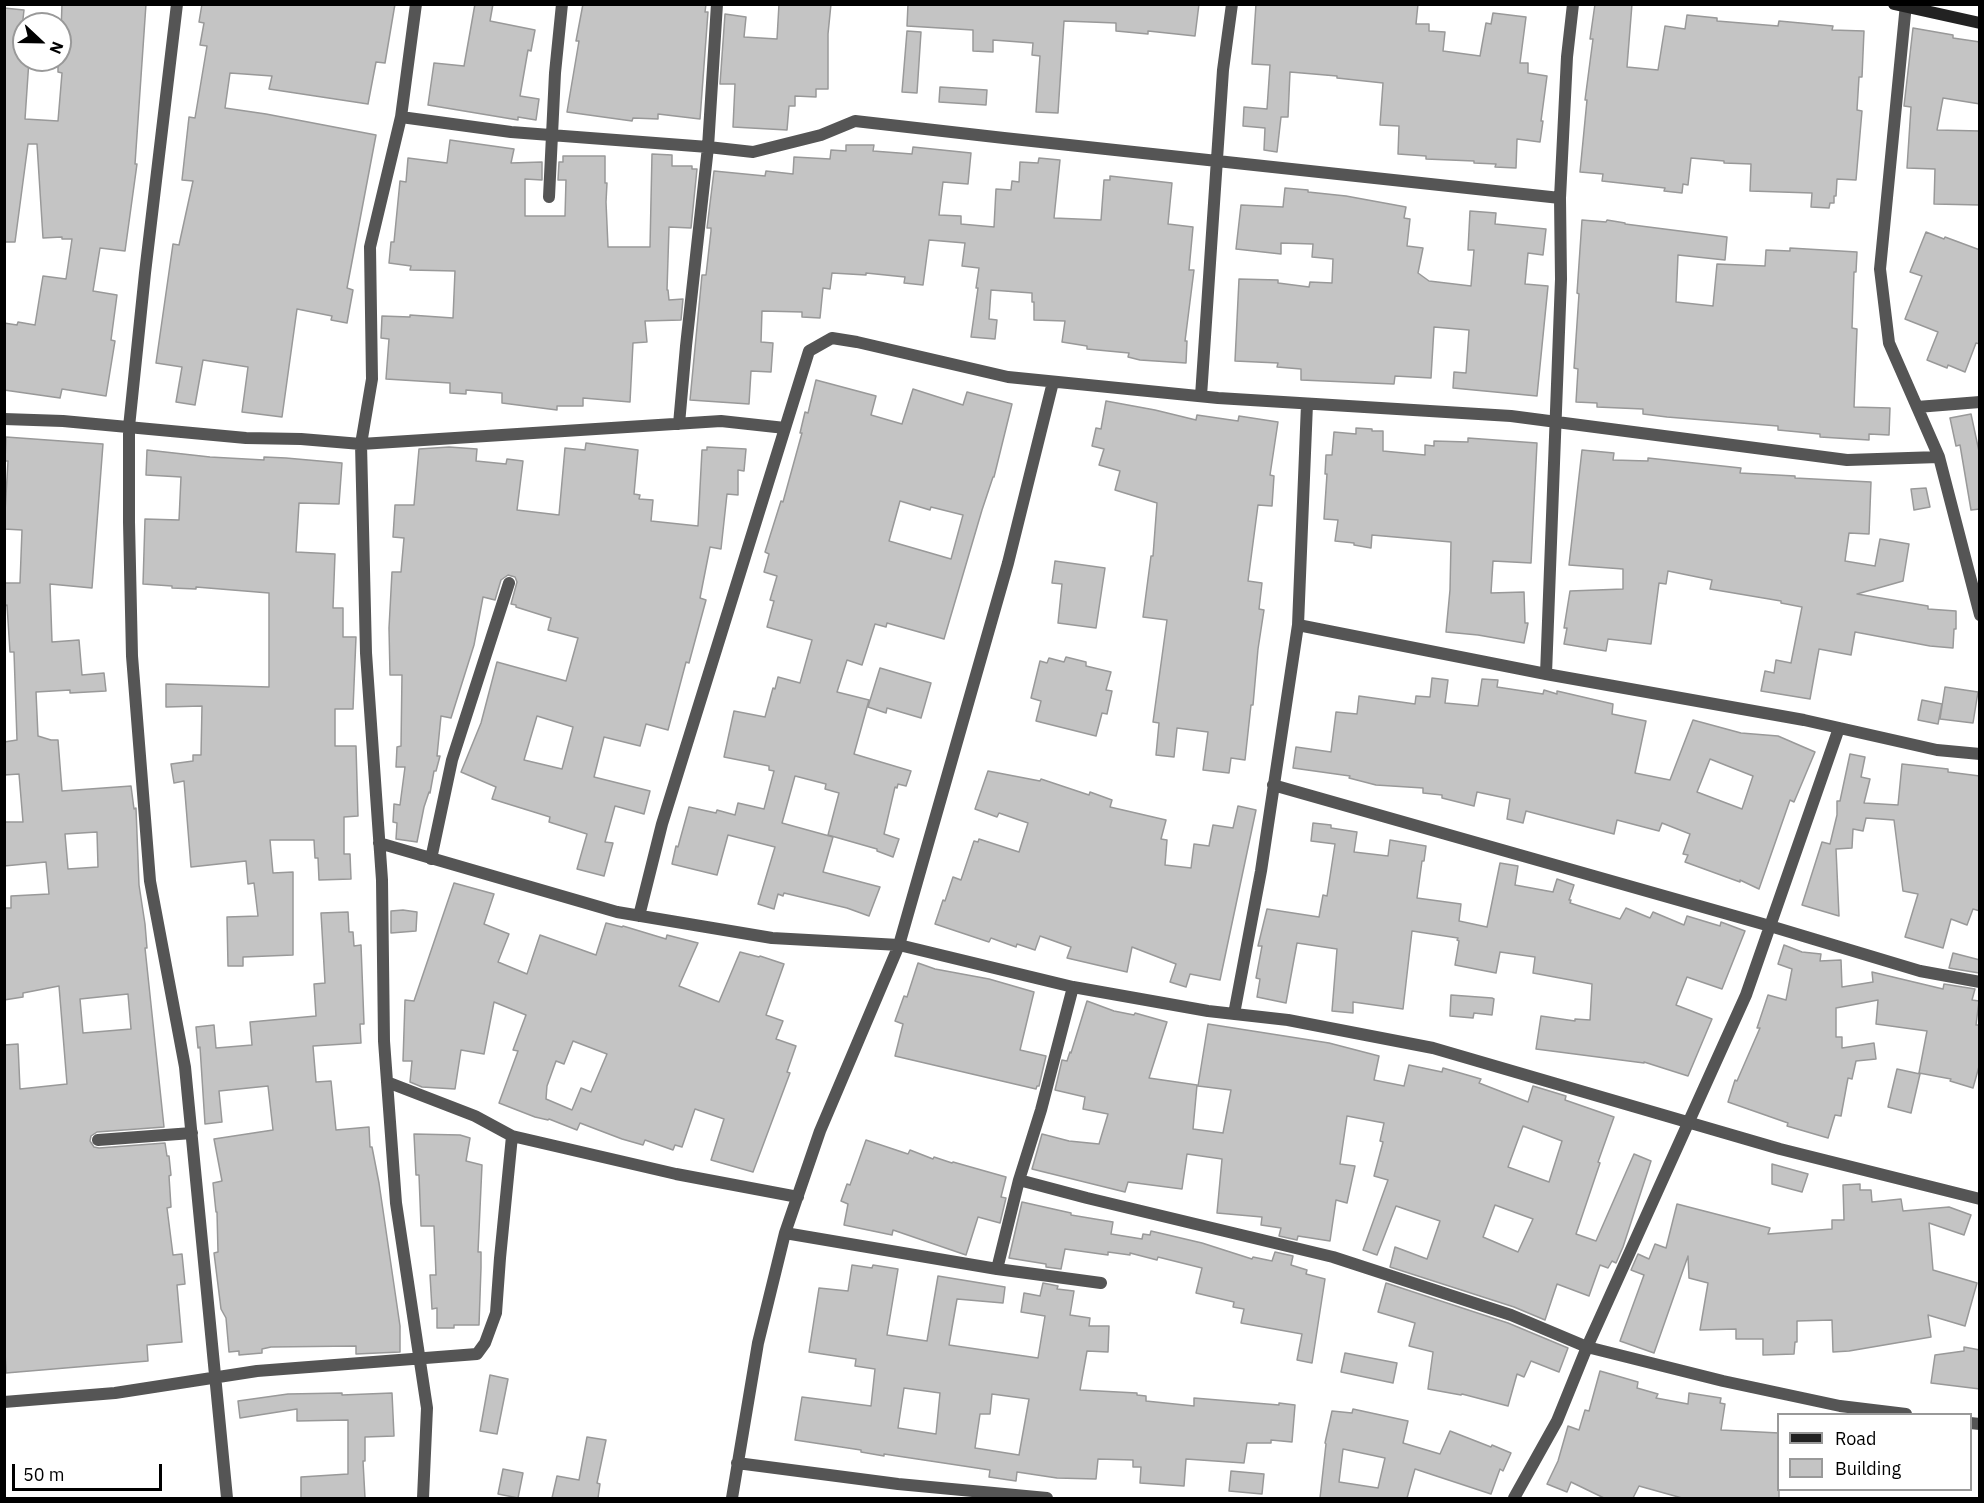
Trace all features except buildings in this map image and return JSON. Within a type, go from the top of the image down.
[{"type":"main road","points":[[1902,5],[1980,23]]},
{"type":"street","points":[[177,4],[129,427],[132,656],[150,881],[185,1067],[227,1498]]},
{"type":"street","points":[[416,4],[401,117],[370,247],[372,379],[361,444],[366,653],[382,891],[384,1041],[396,1203],[427,1408],[423,1498]]},
{"type":"street","points":[[549,197],[555,73],[562,4]]},
{"type":"street","points":[[679,424],[708,147],[717,4]]},
{"type":"street","points":[[1201,396],[1222,69],[1232,4]]},
{"type":"street","points":[[1546,674],[1557,421],[1561,279],[1560,198],[1567,57],[1574,4]]},
{"type":"street","points":[[1902,5],[1880,269],[1889,343],[1939,458],[1980,615]]},
{"type":"street","points":[[401,117],[552,136],[753,152],[821,135],[855,121],[1560,198]]},
{"type":"street","points":[[639,916],[663,824],[809,351],[832,338],[1008,377],[1053,382],[1307,404],[1511,416],[1847,460],[1939,458]]},
{"type":"street","points":[[732,1498],[758,1343],[785,1233],[820,1131],[899,945],[1008,562],[1053,382]]},
{"type":"street","points":[[1917,407],[1980,402]]},
{"type":"street","points":[[1234,1014],[1262,871],[1298,625],[1307,404]]},
{"type":"street","points":[[4,419],[63,421],[246,438],[300,439],[361,444],[721,421],[784,428]]},
{"type":"street","points":[[431,859],[452,760],[509,583]]},
{"type":"street","points":[[1298,625],[1546,674],[1804,720],[1937,750],[1980,754]]},
{"type":"street","points":[[1514,1498],[1557,1420],[1587,1347],[1746,995],[1839,728]]},
{"type":"street","points":[[1273,785],[1770,926],[1920,971],[1980,982]]},
{"type":"street","points":[[379,843],[617,912],[772,938],[899,945],[1073,987],[1208,1011],[1288,1020],[1432,1048],[1780,1149],[1980,1199]]},
{"type":"street","points":[[997,1269],[1018,1180],[1041,1110],[1073,987]]},
{"type":"street","points":[[387,1082],[475,1116],[512,1136],[676,1174],[798,1197]]},
{"type":"street","points":[[98,1140],[192,1133]]},
{"type":"street","points":[[4,1402],[115,1393],[257,1371],[477,1354],[496,1313],[512,1136]]},
{"type":"street","points":[[1018,1180],[1333,1257],[1511,1315],[1587,1347],[1723,1381],[1840,1406],[1898,1413]]},
{"type":"street","points":[[785,1233],[997,1269],[1101,1283]]},
{"type":"street","points":[[737,1462],[898,1484],[1047,1498]]}]
